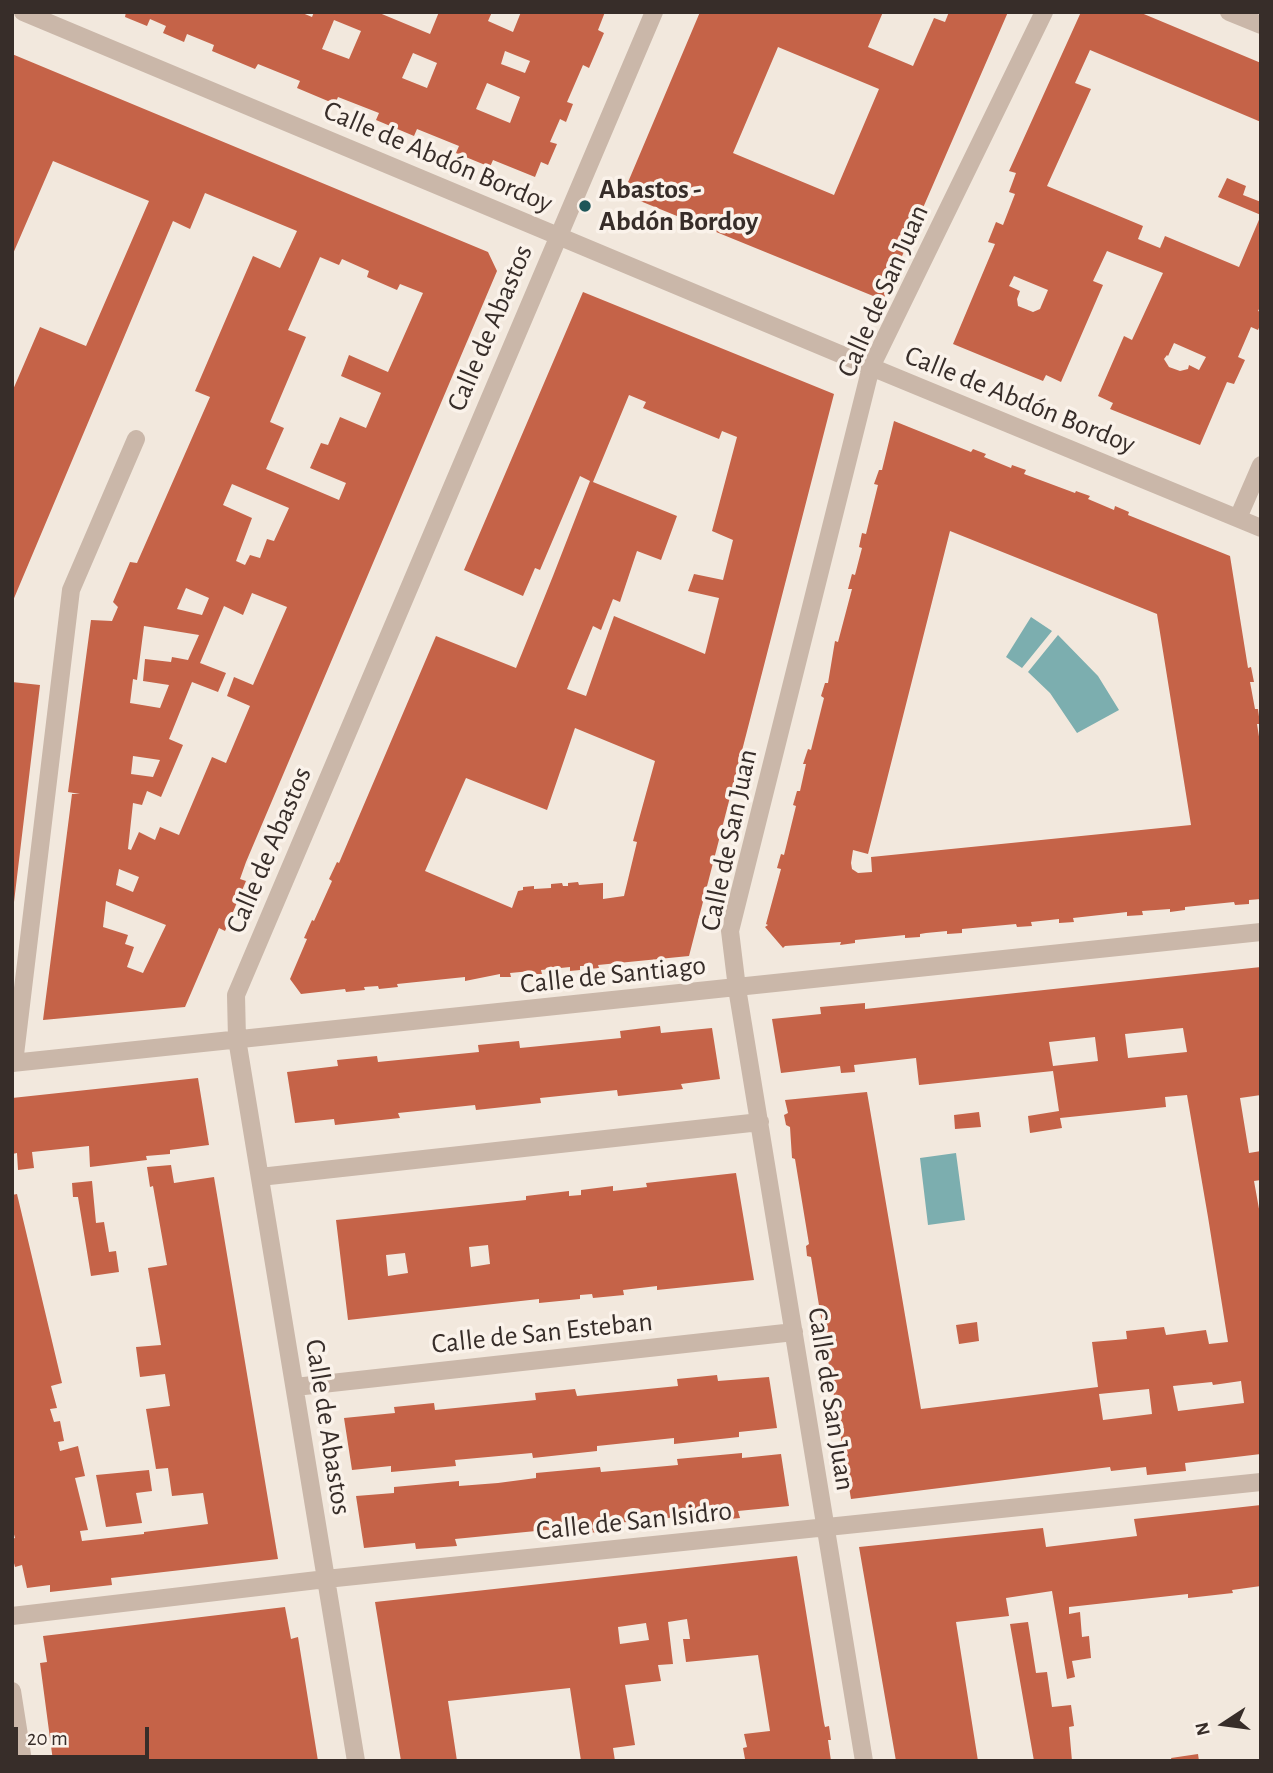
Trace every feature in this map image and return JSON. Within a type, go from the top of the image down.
[{"type":"street","name":"Calle de Abdón Bordoy","points":[[23,12],[1261,527]]},
{"type":"street","name":"Calle de Abastos","points":[[356,1761],[237,1039],[236,995],[654,12]]},
{"type":"street","name":"Calle de San Juan","points":[[864,1761],[737,988],[730,931],[871,367],[1044,12]]},
{"type":"street","points":[[1229,12],[1261,25]]},
{"type":"street","points":[[13,1063],[71,590],[136,439]]},
{"type":"street","points":[[1238,518],[1261,466]]},
{"type":"street","name":"Calle de Santiago","points":[[13,1063],[1261,932]]},
{"type":"street","points":[[260,1177],[760,1122]]},
{"type":"street","name":"Calle de San Esteban","points":[[295,1387],[794,1332]]},
{"type":"street","name":"Calle de San Isidro","points":[[12,1616],[326,1579],[1261,1482]]},
{"type":"street","points":[[12,1691],[23,1761]]},
{"type":"water","points":[[1031,617],[1052,631],[1022,668],[1006,657]]},
{"type":"water","points":[[1058,635],[1098,676],[1119,710],[1077,733],[1050,693],[1028,672]]},
{"type":"water","points":[[956,1153],[965,1220],[928,1225],[920,1158]]},
{"type":"building","points":[[126,12],[300,12],[312,17],[314,12],[377,12],[430,34],[439,12],[492,12],[488,21],[513,32],[521,12],[605,12],[598,30],[604,33],[589,68],[583,65],[567,102],[573,104],[566,122],[560,119],[550,142],[557,144],[548,165],[541,162],[535,177],[493,160],[490,167],[456,153],[459,146],[417,129],[414,136],[376,120],[379,113],[338,97],[335,104],[297,88],[300,81],[258,64],[255,69],[212,51],[214,45],[187,34],[184,42],[163,33],[166,26],[150,19],[147,26],[125,17]],"holes":[[[334,20],[361,31],[349,59],[322,49]],[[505,51],[530,61],[525,73],[501,64]],[[413,53],[437,63],[427,88],[402,78]],[[487,83],[520,97],[510,123],[476,109]]]},
{"type":"building","points":[[700,12],[883,12],[868,47],[913,66],[934,18],[945,22],[949,12],[1008,12],[883,300],[623,194]],"holes":[[[778,47],[879,89],[834,195],[733,153]]]},
{"type":"building","points":[[1081,12],[1139,12],[1261,63],[1261,122],[1090,50],[1075,83],[1091,89],[1047,186],[1143,226],[1138,239],[1160,248],[1165,236],[1239,267],[1261,215],[1261,305],[1258,311],[1261,312],[1261,323],[1258,330],[1251,327],[1238,357],[1245,360],[1234,384],[1227,382],[1200,445],[1110,409],[1113,403],[1098,396],[1124,336],[1132,340],[1163,273],[1107,251],[1093,281],[1103,285],[1061,382],[1046,375],[1043,381],[953,344],[995,244],[988,242],[996,222],[1003,225],[1015,194],[1009,192],[1016,173],[1009,171]],"holes":[[[1014,276],[1048,290],[1040,309],[1033,312],[1018,306],[1020,291],[1009,286]],[[1174,343],[1206,357],[1199,370],[1189,365],[1188,369],[1180,371],[1169,367],[1164,359]]]},
{"type":"building","points":[[12,54],[488,252],[497,271],[246,862],[240,879],[246,881],[225,931],[219,928],[185,1007],[43,1020],[72,794],[80,794],[68,792],[91,620],[112,621],[118,607],[113,602],[130,562],[137,563],[210,397],[195,391],[253,256],[280,268],[297,231],[205,193],[190,229],[173,221],[12,603],[12,392],[40,327],[86,346],[149,201],[53,161],[12,256]],"holes":[[[320,257],[339,265],[342,259],[369,271],[367,277],[397,290],[400,284],[423,293],[388,372],[349,355],[341,376],[381,393],[366,428],[340,417],[328,445],[321,443],[310,468],[346,483],[339,500],[266,469],[284,428],[270,422],[306,337],[288,330]],[[232,484],[289,508],[274,541],[267,539],[260,558],[250,555],[245,565],[236,561],[252,518],[223,505]],[[186,588],[209,598],[202,615],[177,609]],[[252,593],[287,607],[253,685],[234,677],[227,696],[250,706],[226,763],[212,757],[179,835],[160,827],[155,840],[139,832],[131,850],[128,849],[133,803],[142,805],[147,791],[161,797],[183,745],[169,739],[192,682],[218,692],[226,673],[200,663],[224,606],[243,615]],[[144,626],[199,635],[188,660],[172,657],[171,662],[145,659],[143,681],[169,685],[160,708],[130,703],[133,679],[137,680]],[[133,756],[160,760],[153,777],[131,774]],[[119,869],[139,877],[133,892],[116,885]],[[106,901],[166,925],[143,973],[127,967],[134,947],[125,944],[128,935],[103,927]]]},
{"type":"building","points":[[1227,178],[1246,186],[1243,195],[1261,202],[1261,215],[1218,197]]},
{"type":"building","points":[[583,292],[834,394],[689,956],[598,965],[599,968],[589,969],[588,966],[580,966],[580,970],[570,971],[570,967],[541,970],[542,974],[531,974],[531,971],[510,973],[511,977],[500,977],[500,974],[465,981],[465,977],[397,984],[398,987],[379,989],[378,986],[346,992],[345,989],[301,994],[290,979],[307,939],[304,938],[332,881],[329,879],[337,862],[339,863],[436,636],[516,668],[590,481],[580,476],[540,570],[535,568],[523,596],[464,570]],"holes":[[[629,395],[646,402],[643,408],[719,439],[722,431],[737,437],[712,531],[733,540],[723,580],[694,574],[688,591],[719,598],[705,654],[614,616],[586,696],[567,689],[593,626],[601,630],[613,599],[620,602],[637,551],[661,560],[677,516],[593,482]],[[575,728],[655,761],[633,841],[637,842],[624,896],[603,899],[603,883],[579,885],[578,882],[568,883],[568,886],[563,886],[562,883],[551,884],[551,888],[523,887],[523,890],[518,891],[512,908],[425,871],[466,778],[547,810]]]},
{"type":"building","points":[[894,421],[971,452],[973,449],[986,454],[984,457],[1011,468],[1012,465],[1026,470],[1024,474],[1090,496],[1088,499],[1114,510],[1115,506],[1129,512],[1128,515],[1230,556],[1248,668],[1251,667],[1254,682],[1250,682],[1260,724],[1257,724],[1261,749],[1261,899],[1249,900],[1249,904],[1235,905],[1234,902],[1185,907],[1185,910],[1170,912],[1170,909],[1142,911],[1143,915],[1127,916],[1127,912],[1073,918],[1074,922],[1059,923],[1059,919],[1031,922],[1032,926],[1017,927],[1016,924],[962,929],[962,933],[947,934],[947,931],[920,934],[920,937],[905,938],[905,935],[855,940],[855,943],[840,945],[841,942],[783,948],[765,927],[768,925],[766,924],[781,869],[777,868],[781,854],[784,855],[796,806],[793,805],[797,791],[800,791],[806,764],[803,764],[808,749],[811,750],[824,698],[821,696],[825,683],[828,683],[835,641],[838,642],[852,589],[848,589],[852,574],[855,575],[862,548],[859,547],[862,533],[866,534],[878,485],[874,484],[879,470],[882,470]],"holes":[[[950,531],[1157,614],[1191,825],[871,857],[872,872],[858,873],[852,869],[853,850],[868,854]]]},
{"type":"building","points":[[12,682],[40,685],[14,902],[12,902]]},
{"type":"building","points":[[1261,967],[1261,1095],[1240,1098],[1249,1153],[1261,1151],[1261,1180],[1254,1181],[1261,1220],[1261,1454],[1185,1463],[1186,1471],[1147,1475],[1146,1467],[1111,1471],[1110,1467],[851,1499],[811,1257],[807,1256],[806,1246],[809,1244],[795,1159],[792,1158],[790,1127],[786,1125],[784,1115],[788,1113],[785,1100],[867,1092],[921,1409],[1098,1387],[1092,1342],[1127,1339],[1126,1331],[1164,1327],[1166,1335],[1206,1330],[1209,1344],[1228,1342],[1187,1095],[1165,1097],[1166,1107],[1060,1118],[1062,1128],[1030,1133],[1028,1116],[1059,1111],[1053,1071],[919,1085],[916,1058],[854,1065],[855,1072],[841,1073],[840,1066],[781,1073],[772,1019],[821,1014],[820,1007],[865,1003],[865,1009]],"holes":[[[1183,1028],[1187,1052],[1128,1058],[1125,1034]],[[1095,1037],[1098,1061],[1053,1066],[1049,1042]],[[1241,1381],[1244,1403],[1178,1411],[1173,1386],[1212,1382],[1213,1385]],[[1149,1389],[1152,1414],[1103,1420],[1099,1394]]]},
{"type":"building","points":[[660,1026],[661,1033],[712,1028],[720,1079],[681,1084],[683,1089],[618,1096],[617,1090],[540,1098],[541,1103],[476,1110],[475,1105],[398,1113],[400,1118],[335,1125],[334,1119],[295,1123],[287,1072],[338,1066],[337,1060],[377,1056],[378,1062],[479,1052],[478,1045],[519,1041],[520,1048],[621,1038],[620,1031]]},
{"type":"building","points":[[198,1078],[209,1145],[170,1150],[170,1154],[146,1156],[147,1160],[90,1167],[89,1146],[32,1152],[34,1168],[18,1170],[17,1153],[12,1154],[12,1098]]},
{"type":"building","points":[[979,1112],[981,1127],[955,1129],[954,1115]]},
{"type":"building","points":[[171,1165],[174,1183],[214,1177],[278,1559],[111,1578],[112,1585],[50,1592],[50,1585],[27,1588],[22,1565],[15,1567],[12,1555],[12,1539],[15,1538],[12,1527],[12,1195],[17,1194],[62,1383],[51,1386],[57,1408],[50,1409],[54,1422],[60,1421],[64,1441],[58,1442],[60,1451],[78,1446],[85,1476],[75,1478],[88,1530],[80,1531],[82,1541],[208,1524],[203,1493],[172,1496],[168,1468],[156,1469],[146,1409],[170,1406],[165,1374],[140,1377],[136,1347],[161,1345],[148,1268],[167,1265],[147,1167]]},
{"type":"building","points":[[736,1173],[754,1280],[657,1290],[657,1286],[623,1290],[624,1295],[593,1298],[592,1294],[580,1295],[580,1299],[539,1303],[539,1299],[348,1320],[336,1220],[526,1200],[526,1196],[569,1191],[569,1196],[581,1195],[581,1190],[613,1186],[613,1191],[647,1187],[646,1183]],"holes":[[[488,1245],[490,1264],[471,1267],[469,1247]],[[405,1253],[408,1273],[388,1276],[386,1255]]]},
{"type":"building","points":[[92,1181],[96,1223],[104,1222],[109,1252],[116,1251],[119,1272],[91,1276],[78,1197],[73,1197],[72,1183]]},
{"type":"building","points":[[977,1322],[979,1341],[959,1344],[956,1325]]},
{"type":"building","points":[[717,1375],[718,1381],[769,1377],[777,1428],[739,1432],[739,1437],[674,1444],[674,1438],[597,1446],[597,1451],[533,1458],[532,1453],[455,1460],[456,1466],[391,1472],[391,1466],[352,1470],[344,1418],[395,1413],[394,1407],[434,1403],[435,1410],[536,1400],[535,1393],[575,1389],[577,1396],[678,1386],[677,1379]]},
{"type":"building","points":[[742,1453],[742,1458],[781,1454],[789,1506],[738,1511],[740,1518],[699,1522],[698,1515],[597,1525],[598,1532],[558,1536],[556,1529],[455,1539],[457,1546],[416,1549],[415,1543],[364,1548],[356,1496],[394,1493],[394,1487],[459,1481],[459,1486],[498,1483],[536,1478],[536,1473],[600,1467],[601,1472],[678,1465],[677,1459]]},
{"type":"building","points":[[149,1470],[152,1491],[136,1493],[142,1523],[106,1527],[96,1475]]},
{"type":"building","points":[[1261,1505],[1261,1586],[1232,1590],[1233,1593],[1188,1598],[1188,1594],[1069,1607],[1069,1614],[1080,1612],[1082,1637],[1089,1636],[1091,1658],[1072,1661],[1075,1677],[1067,1679],[1052,1591],[1006,1598],[1009,1616],[956,1622],[978,1761],[896,1761],[859,1547],[1043,1528],[1046,1547],[1137,1536],[1134,1519]]},
{"type":"building","points":[[797,1556],[824,1723],[825,1727],[829,1726],[831,1761],[745,1759],[743,1748],[747,1747],[744,1734],[770,1731],[758,1655],[686,1662],[683,1639],[690,1639],[687,1619],[668,1622],[673,1664],[658,1665],[661,1681],[625,1685],[635,1745],[613,1748],[615,1761],[581,1761],[570,1688],[448,1701],[457,1761],[401,1761],[375,1602]],"holes":[[[646,1623],[649,1640],[620,1644],[618,1627]]]},
{"type":"building","points":[[285,1607],[291,1639],[298,1637],[318,1761],[53,1761],[40,1663],[47,1662],[43,1636]]},
{"type":"building","points":[[1028,1622],[1036,1673],[1047,1672],[1052,1707],[1071,1705],[1074,1726],[1069,1727],[1072,1761],[1034,1761],[1010,1624]]},
{"type":"building","points":[[1198,1754],[1199,1761],[1172,1761],[1171,1758]]},
{"type":"place","name":"Abastos - Abdón Bordoy","points":[[585,206]]}]
